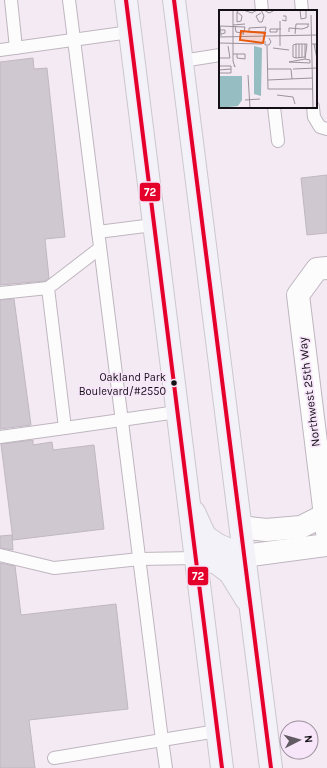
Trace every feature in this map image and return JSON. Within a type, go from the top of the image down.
[{"type":"main road","points":[[126,0],[222,768]]},
{"type":"main road","points":[[174,0],[271,768]]},
{"type":"main road","points":[[188,498],[205,536],[218,545],[244,556]]},
{"type":"main road","points":[[195,558],[217,563],[230,573],[250,605]]},
{"type":"street","name":"Northwest 25th Way","points":[[326,520],[298,295],[317,269],[327,268]]},
{"type":"street","points":[[241,527],[266,530],[301,527],[326,520]]},
{"type":"street","points":[[244,556],[327,545]]},
{"type":"lane","points":[[11,0],[16,48]]},
{"type":"lane","points":[[69,0],[166,768]]},
{"type":"lane","points":[[261,0],[262,10]]},
{"type":"lane","points":[[301,0],[302,10]]},
{"type":"lane","points":[[0,50],[130,32]]},
{"type":"lane","points":[[182,60],[219,55]]},
{"type":"lane","points":[[274,108],[278,142]]},
{"type":"lane","points":[[313,108],[314,117],[320,127],[327,129]]},
{"type":"lane","points":[[98,232],[153,225]]},
{"type":"lane","points":[[0,293],[48,288],[100,248]]},
{"type":"lane","points":[[48,288],[65,428]]},
{"type":"lane","points":[[0,437],[123,421],[177,412]]},
{"type":"lane","points":[[0,555],[54,568],[140,559],[195,558]]},
{"type":"lane","points":[[54,758],[217,731]]},
{"type":"building","points":[[33,58],[34,69],[47,68],[65,237],[45,239],[49,278],[45,281],[0,285],[0,62]]},
{"type":"building","points":[[327,175],[327,233],[307,235],[301,178]]},
{"type":"building","points":[[14,299],[31,425],[0,429],[0,300]]},
{"type":"building","points":[[33,440],[33,445],[52,442],[53,450],[94,445],[104,529],[13,540],[1,444]]},
{"type":"building","points":[[12,535],[13,550],[0,548],[0,536]]},
{"type":"building","points":[[0,563],[15,566],[21,615],[116,604],[128,709],[29,720],[35,768],[0,768]]},
{"type":"transit line","name":"72","points":[[126,0],[222,768]]},
{"type":"transit line","name":"72","points":[[174,0],[271,768]]},
{"type":"place","name":"Oakland Park Boulevard/#2550","points":[[174,383]]}]
